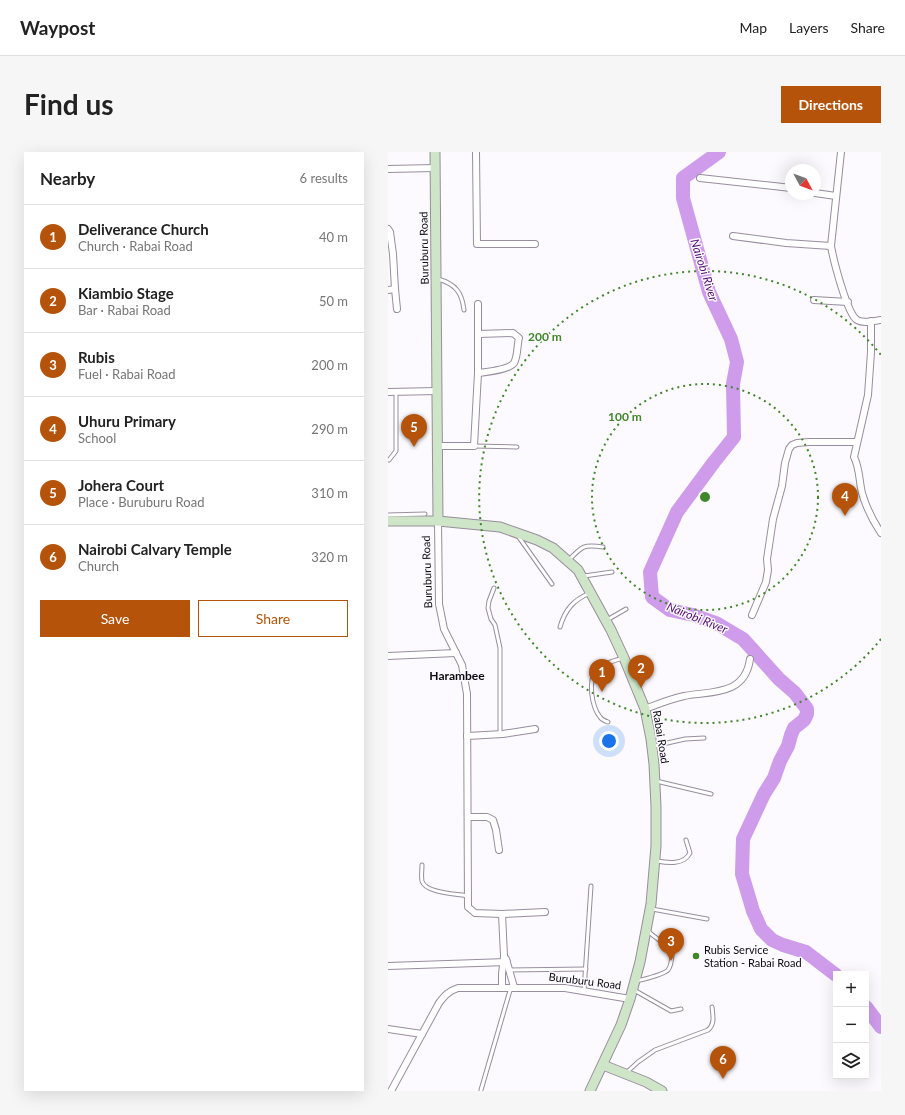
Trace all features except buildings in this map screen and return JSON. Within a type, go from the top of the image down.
[{"type":"main road","name":"Buruburu Road","points":[[435,152],[438,521]]},
{"type":"main road","name":"Rabai Road","points":[[388,521],[438,521],[500,527],[537,540],[553,548],[578,570],[624,658],[645,708],[652,746],[656,807],[655,861],[650,908],[640,962],[630,999],[621,1025],[590,1091]]},
{"type":"main road","points":[[603,1065],[662,1091]]},
{"type":"street","points":[[476,152],[477,244],[534,244]]},
{"type":"street","points":[[841,152],[831,246],[833,261],[842,291],[853,316],[857,320],[866,323],[881,320]]},
{"type":"street","points":[[388,169],[435,168]]},
{"type":"street","points":[[700,178],[785,187]]},
{"type":"street","points":[[821,193],[836,196]]},
{"type":"street","points":[[388,229],[390,232],[393,254],[397,308]]},
{"type":"street","points":[[733,236],[786,243],[831,246]]},
{"type":"street","points":[[388,290],[395,289]]},
{"type":"street","points":[[814,300],[848,302]]},
{"type":"street","points":[[438,446],[474,446],[478,373],[478,304]]},
{"type":"street","points":[[872,321],[868,395],[864,415],[858,432],[854,457],[857,463],[862,493],[872,518],[881,533]]},
{"type":"street","points":[[478,334],[513,333],[519,338],[512,365],[499,370],[478,373]]},
{"type":"street","points":[[388,392],[438,391]]},
{"type":"street","points":[[752,615],[766,582],[768,570],[767,559],[773,519],[782,486],[785,463],[789,449],[792,445],[797,443],[857,442]]},
{"type":"street","name":"Buruburu Road","points":[[438,521],[439,604],[444,629],[462,665],[467,694],[468,907],[475,913],[502,914],[545,912]]},
{"type":"street","points":[[388,656],[456,653]]},
{"type":"street","points":[[645,708],[682,697],[697,694],[716,693],[725,690],[737,683],[746,673],[749,667],[750,659]]},
{"type":"street","points":[[467,736],[500,734],[535,729]]},
{"type":"street","points":[[468,817],[487,817],[492,820],[496,830],[499,850]]},
{"type":"street","points":[[502,914],[505,960],[502,988]]},
{"type":"street","points":[[388,966],[505,960]]},
{"type":"street","points":[[505,960],[509,970],[512,987]]},
{"type":"street","name":"Buruburu Road","points":[[422,1034],[444,996],[450,990],[458,988],[565,988],[630,999]]},
{"type":"street","points":[[388,1029],[422,1034],[391,1091]]},
{"type":"lane","points":[[436,279],[446,281],[459,291],[464,310]]},
{"type":"lane","points":[[389,460],[396,451],[396,392]]},
{"type":"lane","points":[[474,446],[517,446]]},
{"type":"lane","points":[[388,515],[426,514]]},
{"type":"lane","points":[[515,532],[552,584]]},
{"type":"lane","points":[[568,561],[581,547],[589,545],[603,547]]},
{"type":"lane","points":[[581,576],[612,572]]},
{"type":"lane","points":[[494,588],[488,608],[491,619],[495,625],[500,648],[500,734]]},
{"type":"lane","points":[[560,627],[562,618],[567,609],[581,596],[590,593]]},
{"type":"lane","points":[[606,621],[626,609]]},
{"type":"lane","points":[[608,722],[601,719],[597,712],[593,702],[591,681],[595,671],[603,665],[624,658]]},
{"type":"lane","points":[[652,746],[685,739],[704,738]]},
{"type":"lane","points":[[655,780],[711,794]]},
{"type":"lane","points":[[655,861],[670,863],[684,860],[690,853],[686,840]]},
{"type":"lane","points":[[422,865],[422,882],[426,887],[436,891],[468,896]]},
{"type":"lane","points":[[584,991],[590,886]]},
{"type":"lane","points":[[650,908],[708,919]]},
{"type":"lane","points":[[634,986],[662,974],[668,970],[670,964],[672,951],[668,946],[646,930]]},
{"type":"lane","points":[[509,970],[586,969]]},
{"type":"lane","points":[[634,986],[671,1011],[681,1008]]},
{"type":"lane","points":[[481,1090],[512,987]]},
{"type":"lane","points":[[625,1074],[638,1062],[655,1050],[708,1030],[712,1027],[712,1007]]},
{"type":"waterway","name":"Nairobi River","points":[[719,152],[683,178],[683,198],[709,292],[731,339],[737,362],[733,384],[734,437],[677,512],[650,572],[652,597],[670,610],[693,615],[716,623],[743,639],[779,679],[795,693],[807,709],[807,714],[804,720],[794,728],[774,778],[764,794],[743,839],[742,874],[753,911],[761,929],[772,940],[806,952],[833,973]]},
{"type":"waterway","name":"Nairobi River","points":[[869,1011],[881,1027]]},
{"type":"place","name":"Johera Court","points":[[414,447]]},
{"type":"place","name":"Uhuru Primary","points":[[845,516]]},
{"type":"place","name":"Kiambio Stage","points":[[641,688]]},
{"type":"place","name":"Deliverance Church","points":[[602,692]]},
{"type":"place","name":"Rubis Service Station - Rabai Road","points":[[696,956]]},
{"type":"place","name":"Rubis","points":[[671,961]]},
{"type":"place","name":"Nairobi Calvary Temple","points":[[723,1079]]},
{"type":"district","name":"Harambee","points":[[457,676]]}]
